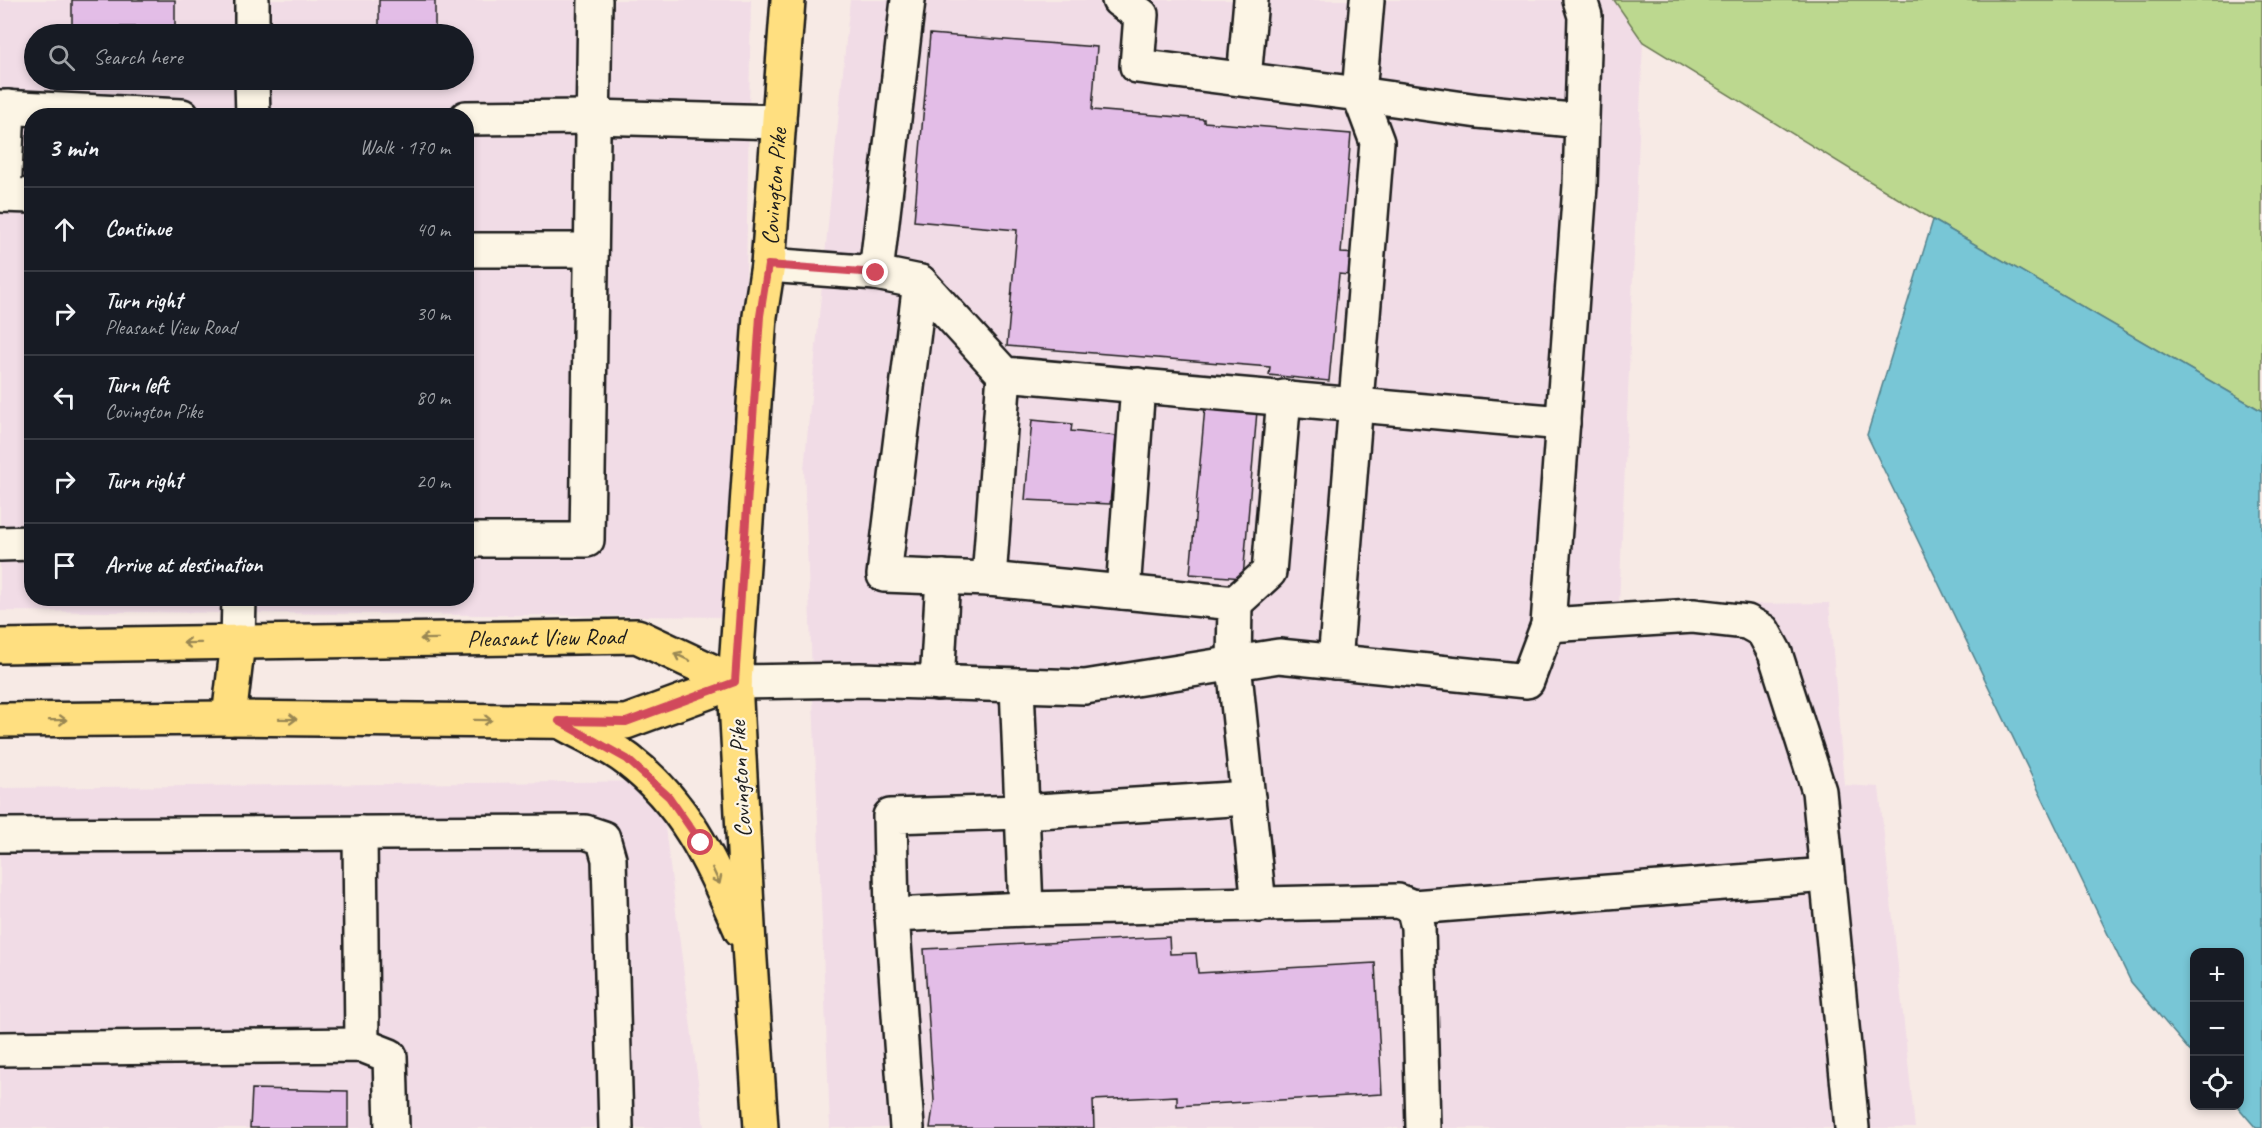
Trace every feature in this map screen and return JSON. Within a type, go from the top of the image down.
[{"type":"main road","name":"Covington Pike","points":[[761,1128],[748,945],[735,682],[760,316],[768,265],[788,0]]},
{"type":"main road","name":"Pleasant View Road","points":[[0,646],[637,636],[735,682]]},
{"type":"main road","points":[[229,718],[238,642]]},
{"type":"main road","points":[[0,720],[229,718],[626,722],[735,682]]},
{"type":"main road","points":[[559,721],[627,759],[669,797],[701,843],[748,945]]},
{"type":"lane","points":[[252,0],[252,24]]},
{"type":"lane","points":[[474,540],[587,540],[595,0]]},
{"type":"lane","points":[[876,273],[908,0]]},
{"type":"lane","points":[[1119,0],[1141,15],[1137,66],[1478,111],[1582,121]]},
{"type":"lane","points":[[1244,79],[1251,0]]},
{"type":"lane","points":[[1335,662],[1377,142],[1359,94],[1367,0]]},
{"type":"lane","points":[[735,682],[860,680],[1085,687],[1279,656],[1527,681],[1548,625],[1580,186],[1585,16],[1580,0]]},
{"type":"lane","points":[[252,90],[253,108]]},
{"type":"lane","points":[[12,195],[4,107],[24,108]]},
{"type":"lane","points":[[474,118],[592,117],[778,122]]},
{"type":"lane","points":[[474,250],[591,250]]},
{"type":"lane","points":[[768,265],[876,273],[920,282],[1004,374],[1563,423]]},
{"type":"lane","points":[[920,282],[884,575],[989,579],[1235,603]]},
{"type":"lane","points":[[989,579],[1004,374]]},
{"type":"lane","points":[[1123,592],[1138,385]]},
{"type":"lane","points":[[1259,904],[1234,664],[1235,603],[1269,572],[1284,397]]},
{"type":"lane","points":[[0,544],[24,543]]},
{"type":"lane","points":[[937,683],[943,577]]},
{"type":"lane","points":[[238,642],[239,606]]},
{"type":"lane","points":[[1548,625],[1693,616],[1748,622],[1762,631],[1775,653],[1819,791],[1852,1128]]},
{"type":"lane","points":[[1017,686],[1026,909]]},
{"type":"lane","points":[[907,1128],[892,915],[890,816],[1022,812],[1248,798]]},
{"type":"lane","points":[[0,835],[585,832],[603,838],[609,859],[616,1128]]},
{"type":"lane","points":[[360,833],[362,1045]]},
{"type":"lane","points":[[892,915],[1026,909],[1398,901],[1413,907],[1827,875]]},
{"type":"lane","points":[[1413,907],[1418,927],[1423,1128]]},
{"type":"lane","points":[[0,1049],[362,1045],[390,1056],[392,1128]]},
{"type":"shaded area","points":[[0,0],[751,0],[740,617],[0,611]]},
{"type":"shaded area","points":[[850,0],[1614,0],[1643,42],[1619,606],[1829,603],[1844,785],[1879,787],[1915,1128],[830,1128],[804,469]]},
{"type":"shaded area","points":[[659,781],[704,1128],[0,1128],[0,788]]},
{"type":"green space","points":[[1614,0],[2262,0],[2262,411],[1933,220],[1643,42]]},
{"type":"water","points":[[1933,220],[2262,411],[2262,1128],[2256,1128],[2240,1110],[2244,1110],[2244,948],[2190,948],[2190,1051],[2131,982],[1867,435]]},
{"type":"building","points":[[72,0],[175,0],[175,24],[72,24]]},
{"type":"building","points":[[379,0],[435,0],[435,24],[379,24]]},
{"type":"building","points":[[930,34],[1097,47],[1092,110],[1351,134],[1341,253],[1360,254],[1359,276],[1339,274],[1329,381],[1269,375],[1270,367],[1007,346],[1017,230],[914,221]]},
{"type":"building","points":[[1205,407],[1257,411],[1243,578],[1190,574]]},
{"type":"building","points":[[1032,420],[1072,424],[1071,431],[1116,436],[1110,504],[1025,500]]},
{"type":"building","points":[[1169,937],[1170,954],[1196,953],[1198,973],[1375,963],[1382,1094],[1177,1106],[1177,1096],[1093,1100],[1094,1128],[930,1128],[934,1101],[924,949]]},
{"type":"building","points":[[252,1089],[348,1091],[348,1128],[250,1128]]},
{"type":"route","points":[[701,843],[669,797],[627,759],[559,721],[626,722],[735,682],[760,316],[768,265],[876,273]]}]
